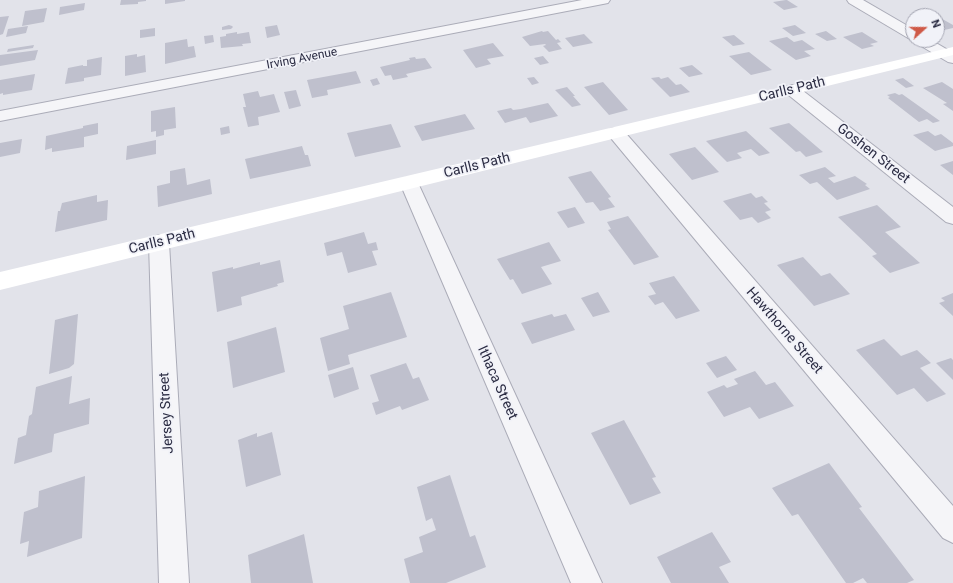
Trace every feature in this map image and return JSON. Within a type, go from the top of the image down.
[{"type":"street","name":"Irving Avenue","points":[[0,116],[603,0]]},
{"type":"street","points":[[854,0],[905,30]]},
{"type":"street","points":[[938,48],[950,54]]},
{"type":"street","name":"Carlls Path","points":[[0,281],[792,90],[950,54]]},
{"type":"street","name":"Goshen Street","points":[[792,90],[953,217]]},
{"type":"street","name":"Hawthorne Street","points":[[616,133],[953,528]]},
{"type":"street","name":"Ithaca Street","points":[[409,182],[587,583]]},
{"type":"street","name":"Jersey Street","points":[[159,243],[174,583]]},
{"type":"building","points":[[121,0],[146,1],[138,2],[138,4],[120,5]]},
{"type":"building","points":[[165,0],[185,0],[185,1],[165,4]]},
{"type":"building","points":[[787,0],[798,7],[784,10],[773,2]]},
{"type":"building","points":[[85,3],[84,10],[59,15],[60,7]]},
{"type":"building","points":[[47,8],[44,22],[22,26],[25,11]]},
{"type":"building","points":[[9,16],[3,34],[0,35],[0,17]]},
{"type":"building","points":[[945,20],[953,25],[953,28],[945,30]]},
{"type":"building","points":[[229,25],[233,27],[231,29],[222,30],[222,27]]},
{"type":"building","points":[[277,25],[280,35],[267,38],[265,27]]},
{"type":"building","points":[[795,25],[806,33],[793,36],[782,28]]},
{"type":"building","points":[[28,26],[26,33],[6,37],[8,29]]},
{"type":"building","points":[[155,28],[155,36],[140,38],[140,30]]},
{"type":"building","points":[[542,31],[548,31],[556,40],[558,39],[561,42],[557,43],[562,49],[549,52],[543,46],[546,45],[545,44],[530,46],[522,37]]},
{"type":"building","points":[[826,31],[837,39],[827,41],[815,34]]},
{"type":"building","points":[[237,32],[237,34],[249,32],[251,43],[242,44],[243,46],[221,48],[220,37]]},
{"type":"building","points":[[862,32],[878,42],[870,44],[874,46],[862,49],[843,37]]},
{"type":"building","points":[[584,34],[593,43],[573,47],[565,38]]},
{"type":"building","points":[[213,35],[214,42],[205,44],[204,36]]},
{"type":"building","points":[[734,35],[745,44],[733,46],[722,37]]},
{"type":"building","points":[[787,37],[794,42],[802,40],[815,49],[804,51],[811,56],[796,60],[769,41]]},
{"type":"building","points":[[187,39],[188,47],[194,46],[196,57],[165,64],[165,43]]},
{"type":"building","points":[[493,43],[504,56],[487,59],[491,64],[476,68],[463,50]]},
{"type":"building","points":[[34,45],[33,48],[7,52],[8,49]]},
{"type":"building","points":[[38,50],[35,60],[0,66],[0,55]]},
{"type":"building","points":[[749,52],[772,70],[751,75],[729,56]]},
{"type":"building","points":[[137,54],[137,57],[145,55],[146,72],[125,76],[125,56]]},
{"type":"building","points":[[543,56],[549,63],[540,65],[534,58]]},
{"type":"building","points":[[102,57],[101,75],[84,78],[84,81],[65,84],[68,68],[83,65],[87,66],[87,60]]},
{"type":"building","points":[[415,57],[416,59],[425,58],[432,68],[406,74],[408,77],[393,80],[391,75],[385,76],[380,67],[410,60],[409,58]]},
{"type":"building","points":[[692,65],[703,74],[689,77],[679,68]]},
{"type":"building","points":[[356,71],[361,83],[327,90],[328,95],[312,98],[307,80]]},
{"type":"building","points":[[35,74],[32,90],[3,95],[3,93],[0,94],[0,80]]},
{"type":"building","points":[[534,77],[539,83],[532,85],[527,78]]},
{"type":"building","points":[[659,77],[661,79],[668,77],[676,85],[681,84],[690,92],[670,97],[651,78]]},
{"type":"building","points":[[377,78],[380,84],[373,86],[370,80]]},
{"type":"building","points":[[903,78],[914,86],[906,88],[895,80]]},
{"type":"building","points":[[603,82],[628,110],[609,115],[584,87]]},
{"type":"building","points":[[942,82],[953,89],[953,111],[943,104],[947,103],[923,88]]},
{"type":"building","points":[[567,87],[581,105],[572,107],[555,90]]},
{"type":"building","points":[[296,90],[301,106],[289,109],[284,92]]},
{"type":"building","points":[[258,91],[260,97],[274,94],[280,112],[258,117],[259,125],[248,127],[243,107],[246,107],[243,94]]},
{"type":"building","points":[[895,93],[899,95],[902,94],[940,121],[933,123],[927,119],[919,122],[888,98],[890,97],[887,95]]},
{"type":"building","points":[[548,103],[558,116],[530,123],[526,117],[505,123],[497,111],[511,108],[513,110],[521,109]]},
{"type":"building","points":[[175,107],[176,128],[164,130],[164,135],[156,137],[156,131],[151,132],[151,111]]},
{"type":"building","points":[[465,114],[475,129],[422,141],[414,126]]},
{"type":"building","points":[[98,123],[98,134],[84,137],[84,147],[52,152],[52,148],[45,150],[46,136],[83,128],[83,126]]},
{"type":"building","points":[[789,123],[823,152],[806,157],[800,151],[796,152],[769,128]]},
{"type":"building","points":[[391,124],[401,147],[355,157],[347,133]]},
{"type":"building","points":[[229,126],[230,133],[221,135],[220,128]]},
{"type":"building","points":[[746,131],[770,153],[759,156],[751,149],[737,153],[742,158],[727,162],[706,141]]},
{"type":"building","points":[[928,131],[935,136],[941,134],[953,143],[953,146],[935,151],[913,135]]},
{"type":"building","points":[[22,139],[20,153],[0,157],[0,143]]},
{"type":"building","points":[[156,140],[156,154],[126,160],[127,146]]},
{"type":"building","points":[[302,146],[305,155],[308,155],[311,166],[250,179],[245,159]]},
{"type":"building","points":[[695,147],[719,172],[692,180],[669,154]]},
{"type":"building","points":[[953,161],[953,175],[940,165]]},
{"type":"building","points":[[825,167],[836,176],[828,178],[834,183],[855,176],[867,184],[865,185],[870,189],[837,200],[817,182],[810,184],[799,175]]},
{"type":"building","points":[[185,168],[187,185],[210,179],[212,194],[158,207],[157,186],[170,183],[170,171]]},
{"type":"building","points":[[591,171],[611,197],[608,198],[615,207],[600,211],[593,202],[586,203],[568,177]]},
{"type":"building","points":[[751,193],[756,198],[762,196],[768,202],[764,203],[771,210],[765,212],[771,218],[758,223],[752,217],[740,220],[723,201]]},
{"type":"building","points":[[97,195],[97,202],[108,200],[107,220],[55,232],[58,211],[60,211],[62,203]]},
{"type":"building","points":[[877,205],[901,227],[885,232],[920,263],[890,273],[872,256],[877,254],[838,217]]},
{"type":"building","points":[[575,207],[585,223],[568,228],[557,212]]},
{"type":"building","points":[[628,216],[659,257],[634,265],[608,230],[611,229],[607,222]]},
{"type":"building","points":[[364,232],[368,244],[376,242],[378,250],[372,251],[377,265],[348,273],[342,252],[327,256],[324,243]]},
{"type":"building","points":[[549,242],[561,261],[541,267],[552,284],[522,294],[513,279],[510,280],[497,259]]},
{"type":"building","points":[[803,257],[821,276],[830,273],[850,294],[814,306],[777,265]]},
{"type":"building","points":[[280,260],[284,282],[277,284],[278,286],[241,297],[242,305],[217,312],[212,272],[233,267],[233,269],[260,262],[260,265]]},
{"type":"building","points":[[674,276],[700,311],[676,319],[663,302],[655,305],[648,296],[656,294],[649,283]]},
{"type":"building","points":[[391,292],[407,337],[348,355],[350,364],[328,371],[320,338],[349,329],[343,306]]},
{"type":"building","points":[[598,292],[610,312],[593,317],[581,298]]},
{"type":"building","points":[[953,293],[953,316],[939,303],[945,301],[941,298]]},
{"type":"building","points":[[78,314],[74,364],[69,368],[49,374],[55,320]]},
{"type":"building","points":[[552,314],[554,317],[566,314],[575,330],[532,344],[521,323]]},
{"type":"building","points":[[276,327],[285,372],[233,388],[227,342]]},
{"type":"building","points":[[884,339],[901,356],[917,350],[931,363],[920,368],[946,394],[927,402],[914,388],[897,395],[856,350]]},
{"type":"building","points":[[726,356],[737,370],[717,378],[706,363]]},
{"type":"building","points":[[951,358],[953,360],[953,380],[936,363]]},
{"type":"building","points":[[406,363],[413,379],[419,377],[429,400],[402,410],[400,406],[376,415],[372,403],[379,401],[370,375]]},
{"type":"building","points":[[353,367],[359,389],[334,398],[328,375]]},
{"type":"building","points":[[755,371],[766,385],[775,382],[794,406],[759,419],[750,407],[724,417],[707,392],[724,385],[727,388],[738,384],[734,379]]},
{"type":"building","points":[[72,376],[69,404],[90,398],[89,424],[54,434],[52,452],[14,464],[18,438],[26,435],[29,416],[32,414],[36,387]]},
{"type":"building","points":[[624,420],[656,477],[652,478],[661,493],[630,505],[591,433]]},
{"type":"building","points":[[272,432],[281,475],[246,487],[238,440],[257,433],[257,437]]},
{"type":"building","points":[[829,463],[862,507],[859,508],[914,580],[907,583],[867,583],[863,578],[853,583],[846,583],[798,514],[792,516],[772,488]]},
{"type":"building","points":[[450,475],[470,537],[475,535],[486,567],[446,583],[410,583],[404,559],[423,552],[419,537],[436,530],[432,518],[426,521],[417,487]]},
{"type":"building","points":[[85,476],[82,538],[27,557],[29,541],[20,544],[24,512],[38,507],[39,491]]},
{"type":"building","points":[[712,532],[731,562],[719,567],[729,583],[671,583],[657,557]]},
{"type":"building","points":[[304,534],[313,583],[251,583],[248,555]]}]
